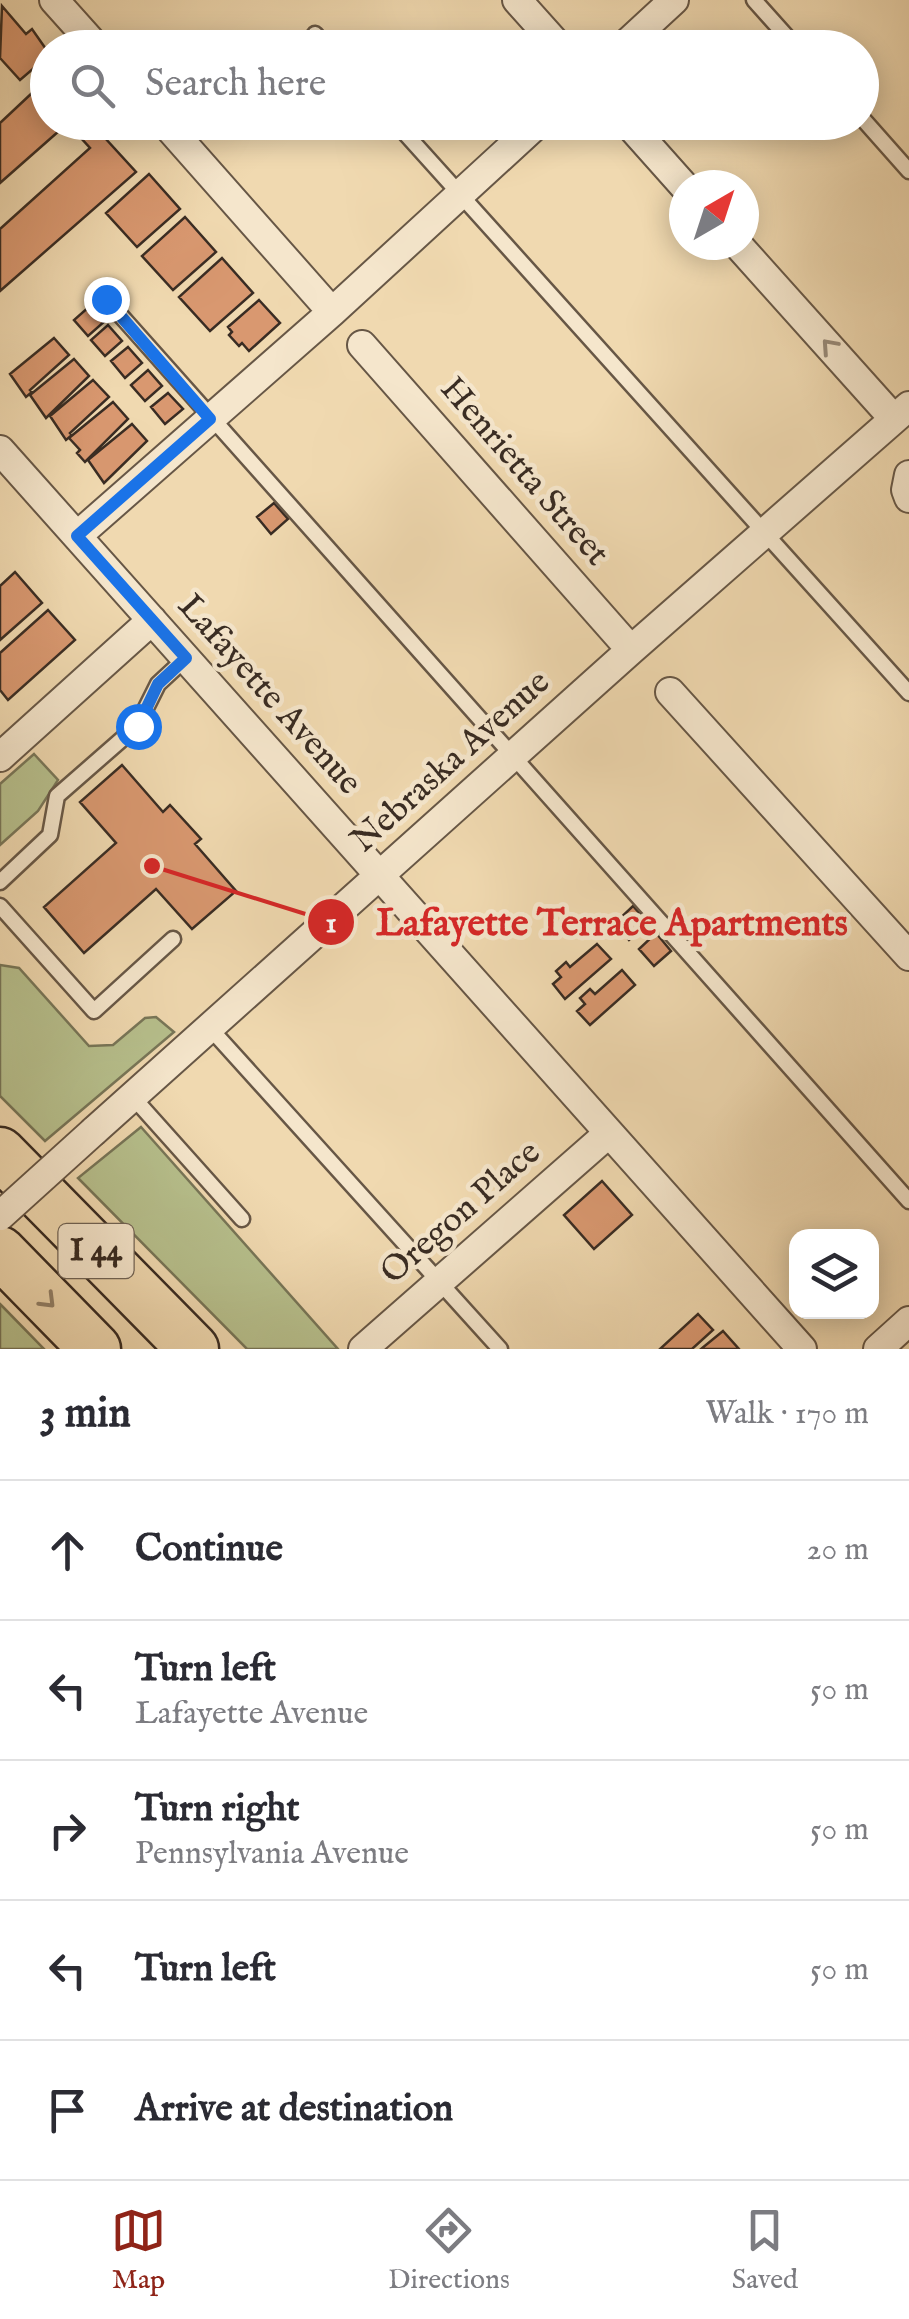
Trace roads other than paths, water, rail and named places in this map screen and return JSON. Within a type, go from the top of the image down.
[{"type":"highway","name":"I 44","points":[[0,1153],[193,1349]]},
{"type":"highway","name":"I 44","points":[[0,1252],[96,1349]]},
{"type":"street","points":[[54,0],[81,30]]},
{"type":"street","points":[[517,0],[544,30]]},
{"type":"street","points":[[642,30],[674,0]]},
{"type":"street","points":[[180,140],[332,312]]},
{"type":"street","points":[[77,536],[332,312],[519,140]]},
{"type":"street","points":[[643,140],[670,170]]},
{"type":"street","points":[[753,260],[902,412]]},
{"type":"street","name":"Henrietta Street","points":[[362,344],[631,650]]},
{"type":"street","name":"Nebraska Avenue","points":[[0,1216],[902,412]]},
{"type":"street","name":"Lafayette Avenue","points":[[0,450],[802,1349]]},
{"type":"street","points":[[909,475],[909,498]]},
{"type":"street","points":[[2,750],[152,620]]},
{"type":"street","points":[[670,692],[909,956]]},
{"type":"street","name":"Oregon Place","points":[[364,1349],[609,1133]]},
{"type":"street","points":[[878,1349],[909,1322]]},
{"type":"lane","points":[[754,0],[782,30]]},
{"type":"lane","points":[[879,137],[909,171]]},
{"type":"lane","points":[[411,140],[909,693]]},
{"type":"lane","points":[[106,299],[909,1200]]},
{"type":"lane","points":[[0,882],[50,835],[57,796],[138,726],[158,684],[186,658]]},
{"type":"lane","points":[[0,906],[94,1012],[173,940]]},
{"type":"lane","points":[[209,1027],[500,1349]]},
{"type":"lane","points":[[132,1096],[242,1220]]},
{"type":"place","name":"Lafayette Terrace Apartments","points":[[152,866]]}]
